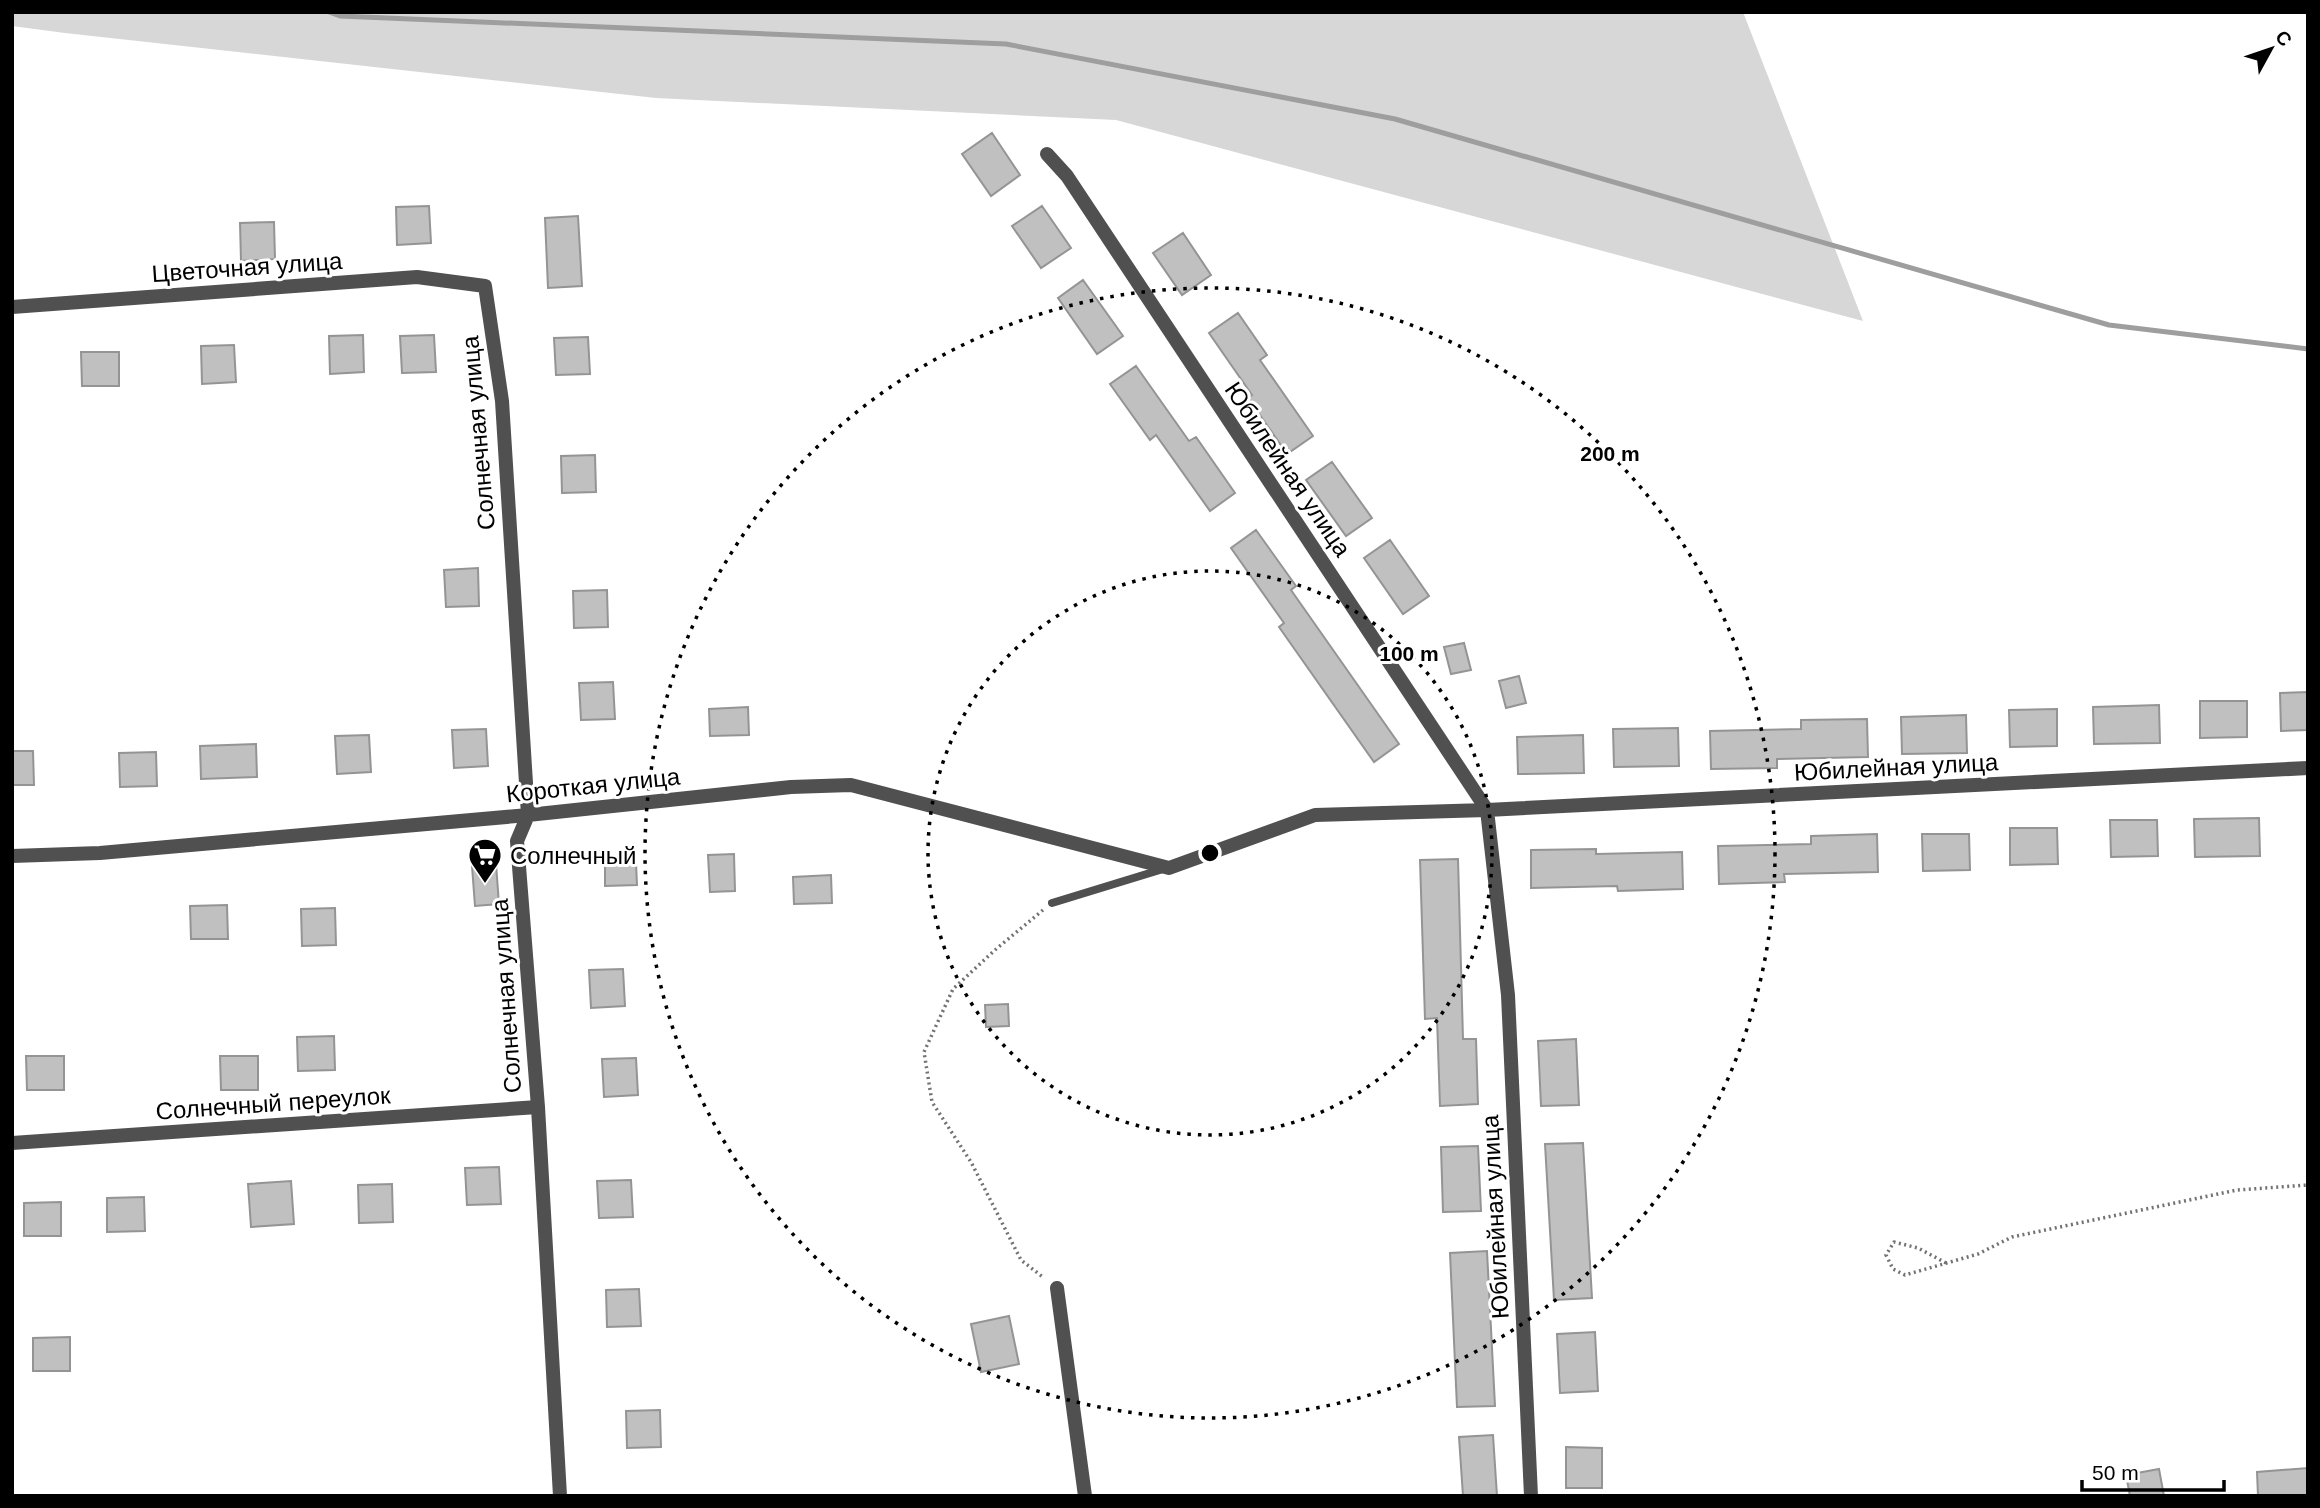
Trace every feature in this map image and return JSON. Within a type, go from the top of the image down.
[{"type":"street","name":"Юбилейная улица","points":[[1047,155],[1066,176],[1487,810],[1508,995],[1531,1496]]},
{"type":"street","name":"Цветочная улица","points":[[12,307],[417,277],[485,286]]},
{"type":"street","name":"Солнечная улица","points":[[485,286],[502,401],[528,815],[517,841],[538,1107],[560,1496]]},
{"type":"street","name":"Юбилейная улица","points":[[1169,867],[1315,815],[1487,810],[2308,768]]},
{"type":"street","name":"Короткая улица","points":[[12,856],[100,853],[528,815],[791,787],[851,785],[1169,867]]},
{"type":"street","name":"Солнечный переулок","points":[[12,1143],[538,1107]]},
{"type":"street","points":[[1057,1288],[1085,1496]]},
{"type":"lane","points":[[1052,904],[1169,867]]},
{"type":"path","points":[[1052,904],[995,950],[953,989],[924,1052],[932,1102],[971,1162],[1021,1260],[1057,1288]]},
{"type":"path","points":[[1947,1263],[1918,1248],[1894,1242],[1886,1255],[1893,1269],[1905,1275],[1947,1263],[1978,1254],[2012,1237],[2237,1191],[2308,1185]]},
{"type":"shaded area","points":[[12,12],[1743,12],[1863,321],[1116,120],[656,98],[12,26]]},
{"type":"building","points":[[992,133],[1020,175],[991,196],[962,154]]},
{"type":"building","points":[[429,206],[431,243],[397,245],[396,207]]},
{"type":"building","points":[[1042,206],[1071,248],[1041,268],[1012,226]]},
{"type":"building","points":[[578,216],[582,286],[548,288],[545,218]]},
{"type":"building","points":[[274,222],[275,259],[241,261],[240,223]]},
{"type":"building","points":[[1183,233],[1211,275],[1182,295],[1153,253]]},
{"type":"building","points":[[1083,280],[1123,336],[1097,354],[1058,298]]},
{"type":"building","points":[[1238,313],[1267,355],[1260,360],[1313,436],[1287,454],[1248,398],[1252,395],[1209,333]]},
{"type":"building","points":[[363,335],[364,372],[330,374],[329,336]]},
{"type":"building","points":[[434,335],[436,372],[402,373],[400,336]]},
{"type":"building","points":[[588,337],[590,374],[556,375],[554,338]]},
{"type":"building","points":[[234,345],[236,382],[202,384],[201,346]]},
{"type":"building","points":[[81,352],[119,352],[119,386],[82,386]]},
{"type":"building","points":[[1136,366],[1189,441],[1196,437],[1235,493],[1210,511],[1156,435],[1150,440],[1110,384]]},
{"type":"building","points":[[595,455],[596,492],[562,493],[561,456]]},
{"type":"building","points":[[1332,462],[1372,518],[1346,536],[1306,480]]},
{"type":"building","points":[[1256,530],[1296,586],[1291,590],[1399,744],[1374,762],[1279,627],[1284,623],[1231,548]]},
{"type":"building","points":[[1390,540],[1429,596],[1403,614],[1364,558]]},
{"type":"building","points":[[478,568],[479,606],[446,607],[444,570]]},
{"type":"building","points":[[607,590],[608,627],[574,628],[573,591]]},
{"type":"building","points":[[1464,643],[1471,670],[1451,674],[1444,647]]},
{"type":"building","points":[[1519,676],[1526,703],[1506,708],[1499,681]]},
{"type":"building","points":[[613,682],[615,719],[581,720],[579,683]]},
{"type":"building","points":[[2308,692],[2308,730],[2281,731],[2280,693]]},
{"type":"building","points":[[2200,701],[2247,701],[2247,737],[2200,738]]},
{"type":"building","points":[[2159,705],[2160,743],[2094,744],[2093,707]]},
{"type":"building","points":[[748,707],[749,735],[710,736],[709,709]]},
{"type":"building","points":[[2057,709],[2057,746],[2010,747],[2009,710]]},
{"type":"building","points":[[1966,715],[1967,753],[1902,754],[1901,717]]},
{"type":"building","points":[[1867,719],[1868,757],[1777,759],[1777,768],[1711,769],[1710,731],[1801,729],[1801,720]]},
{"type":"building","points":[[1678,728],[1679,766],[1614,767],[1613,729]]},
{"type":"building","points":[[486,729],[488,766],[454,768],[452,730]]},
{"type":"building","points":[[369,735],[371,772],[337,774],[335,736]]},
{"type":"building","points":[[1583,735],[1584,773],[1518,774],[1517,737]]},
{"type":"building","points":[[256,744],[257,777],[201,779],[200,746]]},
{"type":"building","points":[[12,751],[33,751],[34,785],[12,785]]},
{"type":"building","points":[[156,752],[157,786],[120,787],[119,753]]},
{"type":"building","points":[[2259,818],[2260,856],[2195,857],[2194,819]]},
{"type":"building","points":[[2110,820],[2157,820],[2158,856],[2111,857]]},
{"type":"building","points":[[2010,828],[2057,828],[2058,864],[2010,865]]},
{"type":"building","points":[[1877,834],[1878,872],[1784,874],[1785,882],[1719,884],[1718,846],[1811,844],[1811,836]]},
{"type":"building","points":[[1922,834],[1969,834],[1970,870],[1923,871]]},
{"type":"building","points":[[1596,849],[1596,854],[1682,852],[1683,889],[1618,891],[1617,886],[1531,888],[1531,850]]},
{"type":"building","points":[[734,854],[735,891],[710,892],[708,855]]},
{"type":"building","points":[[1458,859],[1463,1039],[1476,1039],[1478,1104],[1440,1106],[1437,1018],[1425,1019],[1420,860]]},
{"type":"building","points":[[636,863],[637,885],[605,886],[605,864]]},
{"type":"building","name":"Солнечный","points":[[496,864],[499,904],[475,906],[472,866]]},
{"type":"building","points":[[831,875],[832,903],[794,904],[793,877]]},
{"type":"building","points":[[227,905],[228,939],[191,939],[190,906]]},
{"type":"building","points":[[335,908],[336,945],[302,946],[301,909]]},
{"type":"building","points":[[623,969],[625,1006],[591,1008],[589,970]]},
{"type":"building","points":[[1008,1004],[1009,1026],[986,1027],[985,1005]]},
{"type":"building","points":[[334,1036],[335,1070],[298,1071],[297,1037]]},
{"type":"building","points":[[1576,1039],[1579,1105],[1541,1106],[1538,1041]]},
{"type":"building","points":[[26,1056],[64,1056],[64,1090],[27,1090]]},
{"type":"building","points":[[220,1056],[258,1056],[258,1090],[221,1090]]},
{"type":"building","points":[[636,1058],[638,1095],[604,1097],[602,1059]]},
{"type":"building","points":[[1583,1143],[1592,1298],[1554,1300],[1545,1144]]},
{"type":"building","points":[[1478,1146],[1481,1211],[1443,1212],[1441,1147]]},
{"type":"building","points":[[499,1167],[501,1204],[467,1205],[465,1168]]},
{"type":"building","points":[[631,1180],[633,1217],[599,1218],[597,1181]]},
{"type":"building","points":[[291,1181],[294,1224],[251,1227],[248,1184]]},
{"type":"building","points":[[392,1184],[393,1222],[359,1223],[358,1185]]},
{"type":"building","points":[[144,1197],[145,1231],[107,1232],[107,1198]]},
{"type":"building","points":[[61,1202],[61,1236],[24,1236],[24,1203]]},
{"type":"building","points":[[1487,1251],[1495,1406],[1457,1407],[1450,1253]]},
{"type":"building","points":[[639,1289],[641,1326],[607,1327],[606,1290]]},
{"type":"building","points":[[1009,1316],[1019,1364],[981,1372],[971,1324]]},
{"type":"building","points":[[1595,1332],[1598,1391],[1560,1393],[1557,1334]]},
{"type":"building","points":[[70,1337],[70,1371],[33,1371],[33,1338]]},
{"type":"building","points":[[660,1410],[661,1447],[627,1448],[626,1411]]},
{"type":"building","points":[[1493,1435],[1497,1496],[1463,1496],[1459,1437]]},
{"type":"building","points":[[1566,1447],[1602,1448],[1602,1488],[1566,1488]]},
{"type":"building","points":[[2308,1468],[2308,1496],[2258,1496],[2257,1472]]},
{"type":"building","points":[[2159,1469],[2164,1496],[2130,1496],[2126,1475]]},
{"type":"waterway","points":[[329,12],[340,16],[1006,44],[1395,119],[2109,325],[2308,349]]},
{"type":"place","name":"Солнечный","points":[[485,885]]}]
